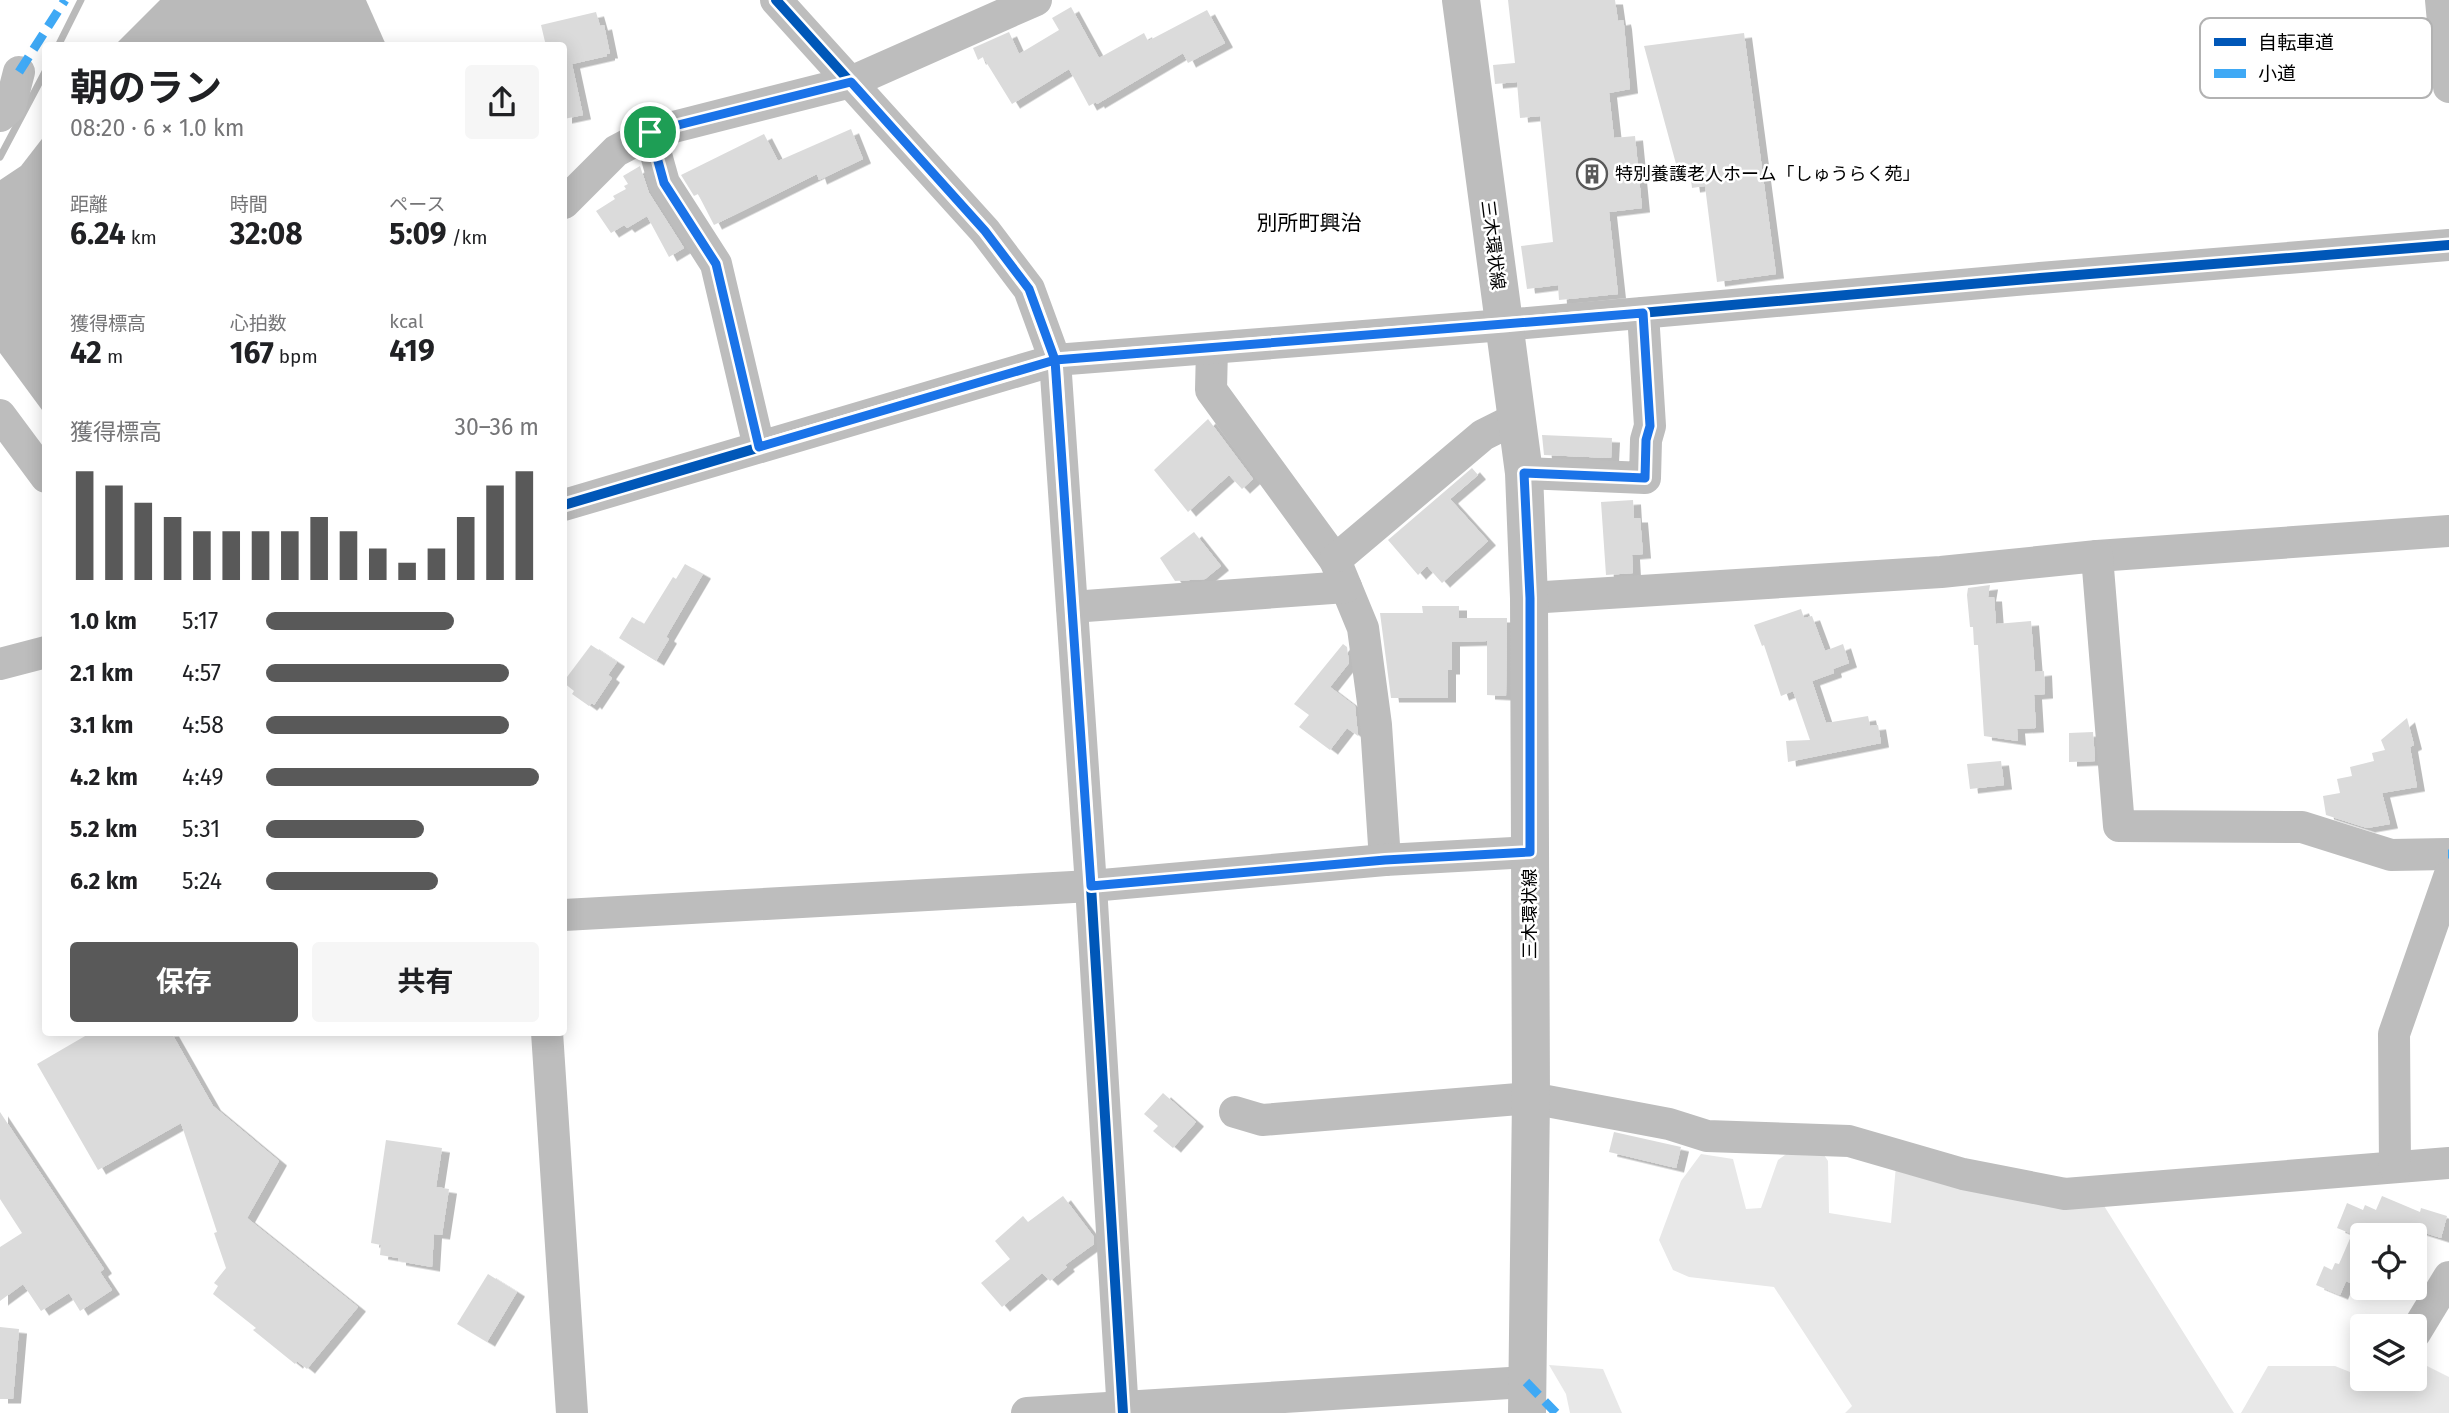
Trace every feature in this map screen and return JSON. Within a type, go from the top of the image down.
[{"type":"main road","name":"三木環状線","points":[[1461,0],[1524,473],[1530,598],[1531,1098],[1526,1397]]},
{"type":"street","points":[[776,0],[985,231],[1029,289],[1055,360],[1091,886],[1122,1409]]},
{"type":"street","points":[[567,200],[616,151],[650,132],[851,82],[1036,0]]},
{"type":"street","points":[[2441,0],[2449,87]]},
{"type":"street","points":[[0,116],[10,107],[19,72]]},
{"type":"street","points":[[650,132],[664,183],[716,264],[759,447]]},
{"type":"street","points":[[567,504],[1055,360],[1503,326],[2449,245]]},
{"type":"street","points":[[1524,473],[1645,478],[1646,440],[1650,426],[1643,313]]},
{"type":"street","points":[[1212,348],[1211,390],[1340,574],[1363,628],[1376,725],[1385,860]]},
{"type":"street","points":[[0,415],[42,472]]},
{"type":"street","points":[[1072,607],[1340,574],[1483,435],[1517,418]]},
{"type":"street","points":[[1530,598],[1941,572],[2097,556],[2449,531]]},
{"type":"street","points":[[2097,556],[2119,826],[2302,827],[2391,855],[2449,854],[2449,860]]},
{"type":"street","points":[[0,664],[42,653]]},
{"type":"street","points":[[567,915],[1091,886],[1385,860],[1530,852]]},
{"type":"street","points":[[2395,1167],[2395,1034],[2449,877]]},
{"type":"street","points":[[547,1036],[572,1413]]},
{"type":"street","points":[[1235,1112],[1262,1120],[1531,1098],[1669,1124],[1707,1136],[1849,1142],[1963,1174],[2065,1194],[2449,1163]]},
{"type":"street","points":[[2427,1314],[2449,1278]]},
{"type":"street","points":[[1027,1413],[1526,1397]]},
{"type":"shaded area","points":[[160,0],[366,0],[385,42],[118,42]]},
{"type":"shaded area","points":[[42,139],[42,410],[0,353],[0,180],[21,166]]},
{"type":"shaded area","points":[[1803,1142],[1818,1146],[1828,1161],[1829,1213],[1891,1223],[1896,1165],[2101,1201],[2234,1413],[1845,1413],[1852,1406],[1774,1287],[1689,1277],[1673,1270],[1659,1240],[1681,1181],[1701,1154],[1733,1159],[1746,1209],[1761,1208],[1778,1160]]},
{"type":"shaded area","points":[[1549,1365],[1603,1369],[1622,1413],[1570,1413],[1566,1394]]},
{"type":"shaded area","points":[[2268,1366],[2335,1366],[2350,1372],[2350,1391],[2427,1391],[2427,1366],[2449,1377],[2449,1413],[2241,1413]]},
{"type":"building","name":"特別養護老人ホーム「しゅうらく苑」","points":[[1508,0],[1615,0],[1618,21],[1623,20],[1630,89],[1609,93],[1614,138],[1635,136],[1642,208],[1609,212],[1618,294],[1559,300],[1558,285],[1527,289],[1521,246],[1553,242],[1540,116],[1520,118],[1517,82],[1495,84],[1493,65],[1515,63]]},
{"type":"building","points":[[1071,7],[1099,58],[1144,33],[1148,41],[1207,10],[1225,43],[1188,63],[1183,53],[1097,104],[1096,102],[1089,106],[1069,69],[1012,104],[983,57],[978,60],[973,48],[1009,32],[1019,54],[1059,30],[1052,18]]},
{"type":"building","points":[[596,12],[600,26],[604,25],[610,54],[572,64],[583,115],[567,118],[567,42],[545,42],[541,25]]},
{"type":"building","points":[[1744,33],[1776,274],[1717,282],[1705,186],[1692,188],[1689,164],[1679,175],[1644,46]]},
{"type":"building","points":[[851,129],[863,159],[819,180],[817,174],[714,225],[698,194],[694,196],[681,175],[764,134],[778,161]]},
{"type":"building","points":[[640,166],[649,193],[684,248],[669,257],[647,216],[627,228],[624,225],[611,233],[596,211],[626,189],[624,186],[628,184],[623,176]]},
{"type":"building","points":[[1208,419],[1253,479],[1242,489],[1229,475],[1188,512],[1154,470]]},
{"type":"building","points":[[1542,435],[1612,438],[1611,458],[1544,455]]},
{"type":"building","points":[[1472,468],[1478,475],[1450,499],[1488,541],[1442,583],[1427,566],[1418,575],[1388,540]]},
{"type":"building","points":[[1633,500],[1634,518],[1640,518],[1643,554],[1632,555],[1633,573],[1606,575],[1601,502]]},
{"type":"building","points":[[1194,532],[1221,566],[1205,579],[1175,581],[1160,558]]},
{"type":"building","points":[[685,564],[703,574],[666,637],[669,639],[656,661],[619,638],[632,617],[644,624],[673,577],[676,579]]},
{"type":"building","points":[[1990,585],[1988,597],[1994,597],[1996,624],[2031,621],[2035,672],[2044,671],[2045,694],[2034,695],[2036,728],[2017,729],[2018,741],[1984,736],[1978,645],[1974,645],[1973,627],[1970,627],[1967,595],[1968,588]]},
{"type":"building","points":[[1422,606],[1459,606],[1459,618],[1507,618],[1506,696],[1487,695],[1487,641],[1452,642],[1448,698],[1391,698],[1380,613],[1423,613]]},
{"type":"building","points":[[1801,609],[1804,618],[1812,616],[1825,651],[1843,644],[1849,663],[1833,669],[1834,673],[1812,681],[1826,723],[1868,716],[1870,726],[1878,725],[1881,743],[1788,762],[1786,741],[1810,740],[1793,691],[1781,696],[1764,645],[1762,646],[1754,625]]},
{"type":"building","points":[[1343,644],[1347,647],[1349,663],[1330,687],[1355,706],[1358,736],[1347,728],[1330,750],[1299,727],[1309,715],[1294,704]]},
{"type":"building","points":[[591,645],[617,662],[608,675],[612,678],[594,705],[592,703],[589,706],[572,694],[574,691],[567,685],[567,677]]},
{"type":"building","points":[[2407,718],[2414,745],[2410,747],[2417,787],[2382,793],[2390,824],[2367,828],[2326,815],[2323,796],[2340,793],[2337,779],[2352,776],[2350,767],[2374,761],[2372,753],[2385,750],[2381,740]]},
{"type":"building","points":[[2093,732],[2095,761],[2069,762],[2069,733]]},
{"type":"building","points":[[2001,761],[2004,785],[1970,789],[1967,764]]},
{"type":"building","points":[[85,1036],[173,1036],[213,1106],[279,1161],[247,1218],[358,1307],[307,1369],[297,1361],[295,1364],[213,1294],[218,1286],[214,1283],[226,1268],[181,1123],[98,1170],[37,1064]]},
{"type":"building","points":[[1163,1093],[1196,1122],[1173,1148],[1153,1131],[1158,1126],[1144,1114]]},
{"type":"building","points":[[0,1112],[104,1269],[100,1272],[112,1290],[80,1311],[69,1293],[41,1311],[23,1284],[0,1301],[0,1247],[22,1233],[0,1199]]},
{"type":"building","points":[[1614,1132],[1681,1147],[1676,1168],[1609,1152]]},
{"type":"building","points":[[386,1140],[442,1148],[436,1187],[449,1189],[442,1235],[434,1234],[432,1267],[380,1255],[381,1245],[371,1243]]},
{"type":"building","points":[[1063,1196],[1094,1237],[1094,1244],[1065,1265],[1067,1267],[1050,1281],[1042,1273],[1002,1307],[981,1283],[1010,1259],[995,1241],[1023,1216],[1028,1222]]},
{"type":"building","points":[[2382,1196],[2420,1212],[2421,1208],[2447,1216],[2441,1238],[2427,1234],[2427,1223],[2350,1223],[2350,1233],[2337,1228],[2347,1203],[2363,1210],[2365,1205],[2376,1210]]},
{"type":"building","points":[[2350,1239],[2350,1283],[2346,1281],[2340,1295],[2316,1285],[2324,1266],[2332,1270],[2335,1263],[2339,1264]]},
{"type":"building","points":[[488,1274],[517,1292],[487,1342],[457,1324]]},
{"type":"building","points":[[0,1327],[19,1329],[13,1399],[0,1399]]},
{"type":"waterway","points":[[60,42],[81,0]]},
{"type":"waterway","points":[[0,157],[42,78]]},
{"type":"marked path","points":[[19,72],[65,0]]},
{"type":"marked path","points":[[1526,1382],[1556,1413]]},
{"type":"cycle path","points":[[776,0],[985,231],[1029,289],[1055,360],[1123,1413]]},
{"type":"cycle path","points":[[567,504],[1055,360],[2449,245]]},
{"type":"place","name":"特別養護老人ホーム「しゅうらく苑」","points":[[1592,174]]},
{"type":"district","name":"別所町興治","points":[[1309,223]]},
{"type":"route","points":[[650,132],[664,183],[716,264],[759,447],[1055,360],[1643,313],[1650,426],[1646,440],[1645,478],[1524,473],[1530,598],[1530,852],[1385,860],[1091,886],[1055,360],[1029,289],[985,231],[851,82],[650,132]]}]
